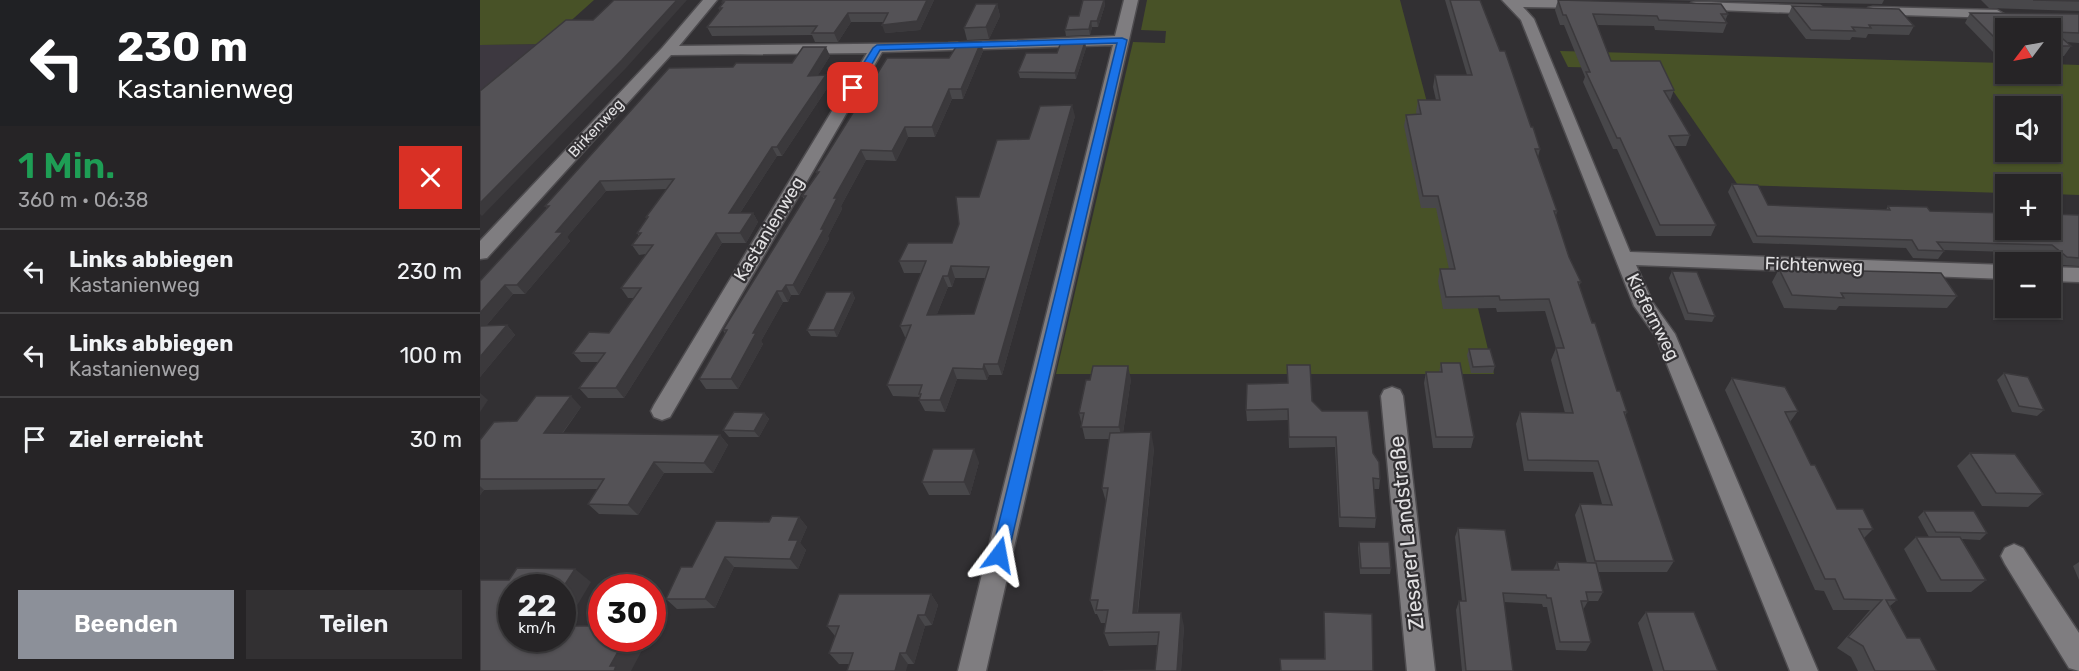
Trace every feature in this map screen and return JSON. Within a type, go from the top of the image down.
[{"type":"street","name":"Birkenweg","points":[[480,253],[667,51],[710,0]]},
{"type":"street","points":[[972,671],[1131,0]]},
{"type":"street","points":[[1511,2],[1597,4]]},
{"type":"street","name":"Kiefernweg","points":[[1511,2],[1527,19],[1644,306],[1665,334],[1804,671]]},
{"type":"street","points":[[1677,6],[1829,10]]},
{"type":"street","points":[[1853,10],[2008,15]]},
{"type":"street","points":[[667,51],[877,48],[1122,40]]},
{"type":"street","name":"Kastanienweg","points":[[662,411],[877,48]]},
{"type":"street","name":"Fichtenweg","points":[[1623,258],[1995,272]]},
{"type":"street","points":[[2061,274],[2079,275]]},
{"type":"street","name":"Ziesarer Landstraße","points":[[1392,396],[1421,671]]},
{"type":"street","points":[[2014,556],[2078,655]]},
{"type":"shaded area","points":[[545,44],[480,101],[480,45]]},
{"type":"green space","points":[[480,0],[594,0],[545,44],[480,45]]},
{"type":"green space","points":[[1147,0],[1400,0],[1494,374],[1056,374],[1133,42],[1165,43],[1166,31],[1141,30]]},
{"type":"green space","points":[[1560,51],[1995,63],[1995,84],[2061,84],[2061,64],[2079,65],[2079,195],[2061,194],[2061,174],[1995,174],[1995,193],[1738,185],[1658,69],[1568,67]]},
{"type":"building","points":[[614,0],[677,0],[622,60],[480,203],[480,91],[566,20],[593,20]]},
{"type":"building","points":[[723,0],[927,0],[917,21],[882,25],[888,13],[848,13],[834,33],[812,33],[817,26],[707,27],[722,8],[719,8]]},
{"type":"building","points":[[1083,0],[1104,0],[1097,21],[1091,21],[1089,29],[1065,30],[1069,16],[1079,16]]},
{"type":"building","points":[[1450,0],[1480,0],[1500,51],[1505,51],[1540,149],[1535,149],[1557,211],[1554,211],[1569,257],[1581,282],[1578,282],[1592,323],[1595,323],[1617,391],[1620,391],[1627,412],[1624,412],[1674,561],[1595,561],[1580,504],[1612,505],[1598,461],[1528,460],[1520,412],[1573,413],[1556,348],[1564,348],[1549,299],[1500,300],[1499,296],[1446,297],[1440,269],[1455,269],[1438,196],[1423,196],[1406,115],[1421,114],[1418,100],[1440,100],[1435,75],[1472,75]]},
{"type":"building","points":[[1558,0],[1721,4],[1728,14],[1721,14],[1727,23],[1659,20],[1657,16],[1593,14],[1611,61],[1660,61],[1674,90],[1664,91],[1690,135],[1669,136],[1716,225],[1660,225],[1620,138],[1617,138],[1586,72],[1590,72]]},
{"type":"building","points":[[2033,0],[2079,0],[2079,1]]},
{"type":"building","points":[[976,4],[997,4],[986,27],[964,28]]},
{"type":"building","points":[[1792,6],[1899,9],[1914,26],[1869,25],[1871,28],[1852,27],[1855,31],[1811,30]]},
{"type":"building","points":[[1970,13],[2079,14],[2079,33],[2061,32],[2061,18],[1995,18],[1995,38]]},
{"type":"building","points":[[2061,37],[2071,46],[2061,46]]},
{"type":"building","points":[[959,42],[981,42],[961,89],[949,89],[932,127],[905,127],[892,151],[861,150],[834,198],[837,198],[821,229],[824,229],[793,285],[786,285],[782,291],[777,291],[753,333],[756,333],[731,379],[699,379],[727,330],[723,330],[806,196],[802,196],[819,172],[816,172],[887,58],[949,58]]},
{"type":"building","points":[[1061,42],[1085,42],[1075,73],[1018,72],[1026,53],[1057,53]]},
{"type":"building","points":[[803,47],[826,47],[808,76],[826,75],[777,147],[772,147],[729,213],[753,213],[740,233],[716,233],[616,388],[579,388],[605,353],[573,353],[589,332],[609,333],[641,288],[621,288],[653,245],[632,245],[641,233],[637,233],[648,217],[646,217],[674,179],[600,181],[556,232],[563,232],[517,285],[505,285],[480,313],[480,281],[549,206],[545,206],[669,68],[733,67],[736,63],[792,63]]},
{"type":"building","points":[[1072,105],[998,364],[984,364],[983,369],[953,368],[940,400],[919,400],[922,385],[887,385],[911,325],[900,326],[926,261],[899,261],[908,243],[952,243],[959,224],[956,197],[979,197],[997,140],[1029,139],[1040,106]],"holes":[[[951,266],[989,267],[974,314],[927,315],[943,276],[948,276]]]},
{"type":"building","points":[[1732,184],[1758,185],[1768,205],[1890,210],[1888,206],[1927,207],[1930,211],[1995,213],[1995,240],[2061,240],[2061,214],[2079,215],[2079,258],[2067,257],[2052,245],[1937,242],[1944,251],[1918,250],[1912,240],[1757,236]]},
{"type":"building","points":[[1779,269],[1941,273],[1957,296],[1841,293],[1844,298],[1792,295]]},
{"type":"building","points":[[1672,271],[1697,272],[1715,316],[1688,313]]},
{"type":"building","points":[[826,292],[852,292],[834,330],[807,330]]},
{"type":"building","points":[[507,325],[480,357],[480,326]]},
{"type":"building","points":[[1469,349],[1490,349],[1495,366],[1473,367]]},
{"type":"building","points":[[1441,363],[1460,363],[1474,437],[1436,437],[1426,372],[1442,372]]},
{"type":"building","points":[[1287,365],[1310,365],[1312,401],[1322,411],[1368,411],[1373,453],[1379,462],[1380,479],[1373,478],[1376,518],[1340,517],[1336,437],[1289,437],[1288,409],[1246,410],[1247,384],[1288,383]]},
{"type":"building","points":[[1093,366],[1128,366],[1119,427],[1081,427],[1084,413],[1079,413],[1086,380],[1090,380]]},
{"type":"building","points":[[2004,373],[2028,377],[2044,410],[2019,406]]},
{"type":"building","points":[[1732,378],[1785,387],[1798,411],[1785,412],[1811,465],[1815,465],[1837,509],[1863,509],[1873,529],[1859,529],[1897,600],[1886,600],[1907,638],[1920,638],[1937,671],[1875,671],[1863,646],[1848,637],[1882,600],[1844,599],[1835,579],[1825,579]]},
{"type":"building","points":[[536,396],[571,396],[544,433],[720,435],[704,463],[654,462],[628,505],[588,504],[604,479],[480,479],[480,440],[494,422],[517,421]]},
{"type":"building","points":[[734,412],[764,413],[754,431],[723,430]]},
{"type":"building","points":[[1151,432],[1133,613],[1181,613],[1177,671],[1103,671],[1155,670],[1159,632],[1104,633],[1108,610],[1096,610],[1098,600],[1090,600],[1108,488],[1102,488],[1110,433]]},
{"type":"building","points":[[933,449],[974,449],[964,482],[922,482]]},
{"type":"building","points":[[1970,453],[2015,454],[2043,494],[1996,493]]},
{"type":"building","points":[[1924,511],[1974,511],[1987,533],[1936,532]]},
{"type":"building","points":[[772,516],[799,517],[789,540],[798,540],[790,559],[725,557],[705,599],[666,599],[681,567],[692,567],[716,521],[769,522]]},
{"type":"building","points":[[1458,528],[1505,530],[1512,570],[1559,570],[1557,562],[1596,563],[1603,592],[1586,592],[1588,601],[1581,601],[1591,642],[1560,642],[1551,598],[1547,598],[1546,595],[1503,593],[1513,671],[1466,671],[1459,601],[1466,601]]},
{"type":"building","points":[[1916,537],[1960,537],[1986,580],[1941,580]]},
{"type":"building","points":[[1359,542],[1389,542],[1391,568],[1361,568]]},
{"type":"building","points":[[517,568],[575,569],[572,574],[513,574]]},
{"type":"building","points":[[480,580],[498,580],[498,652],[576,652],[576,626],[588,626],[588,652],[618,652],[610,666],[616,666],[614,671],[480,671]]},
{"type":"building","points":[[839,594],[931,594],[925,615],[918,615],[906,653],[900,653],[895,671],[847,671],[853,653],[829,653],[839,626],[827,626]]},
{"type":"building","points":[[1324,612],[1372,614],[1373,671],[1281,671],[1280,659],[1325,659]]},
{"type":"building","points":[[1646,612],[1694,612],[1718,671],[1664,671]]},
{"type":"route","points":[[853,88],[877,48],[1122,40],[999,555]]}]
